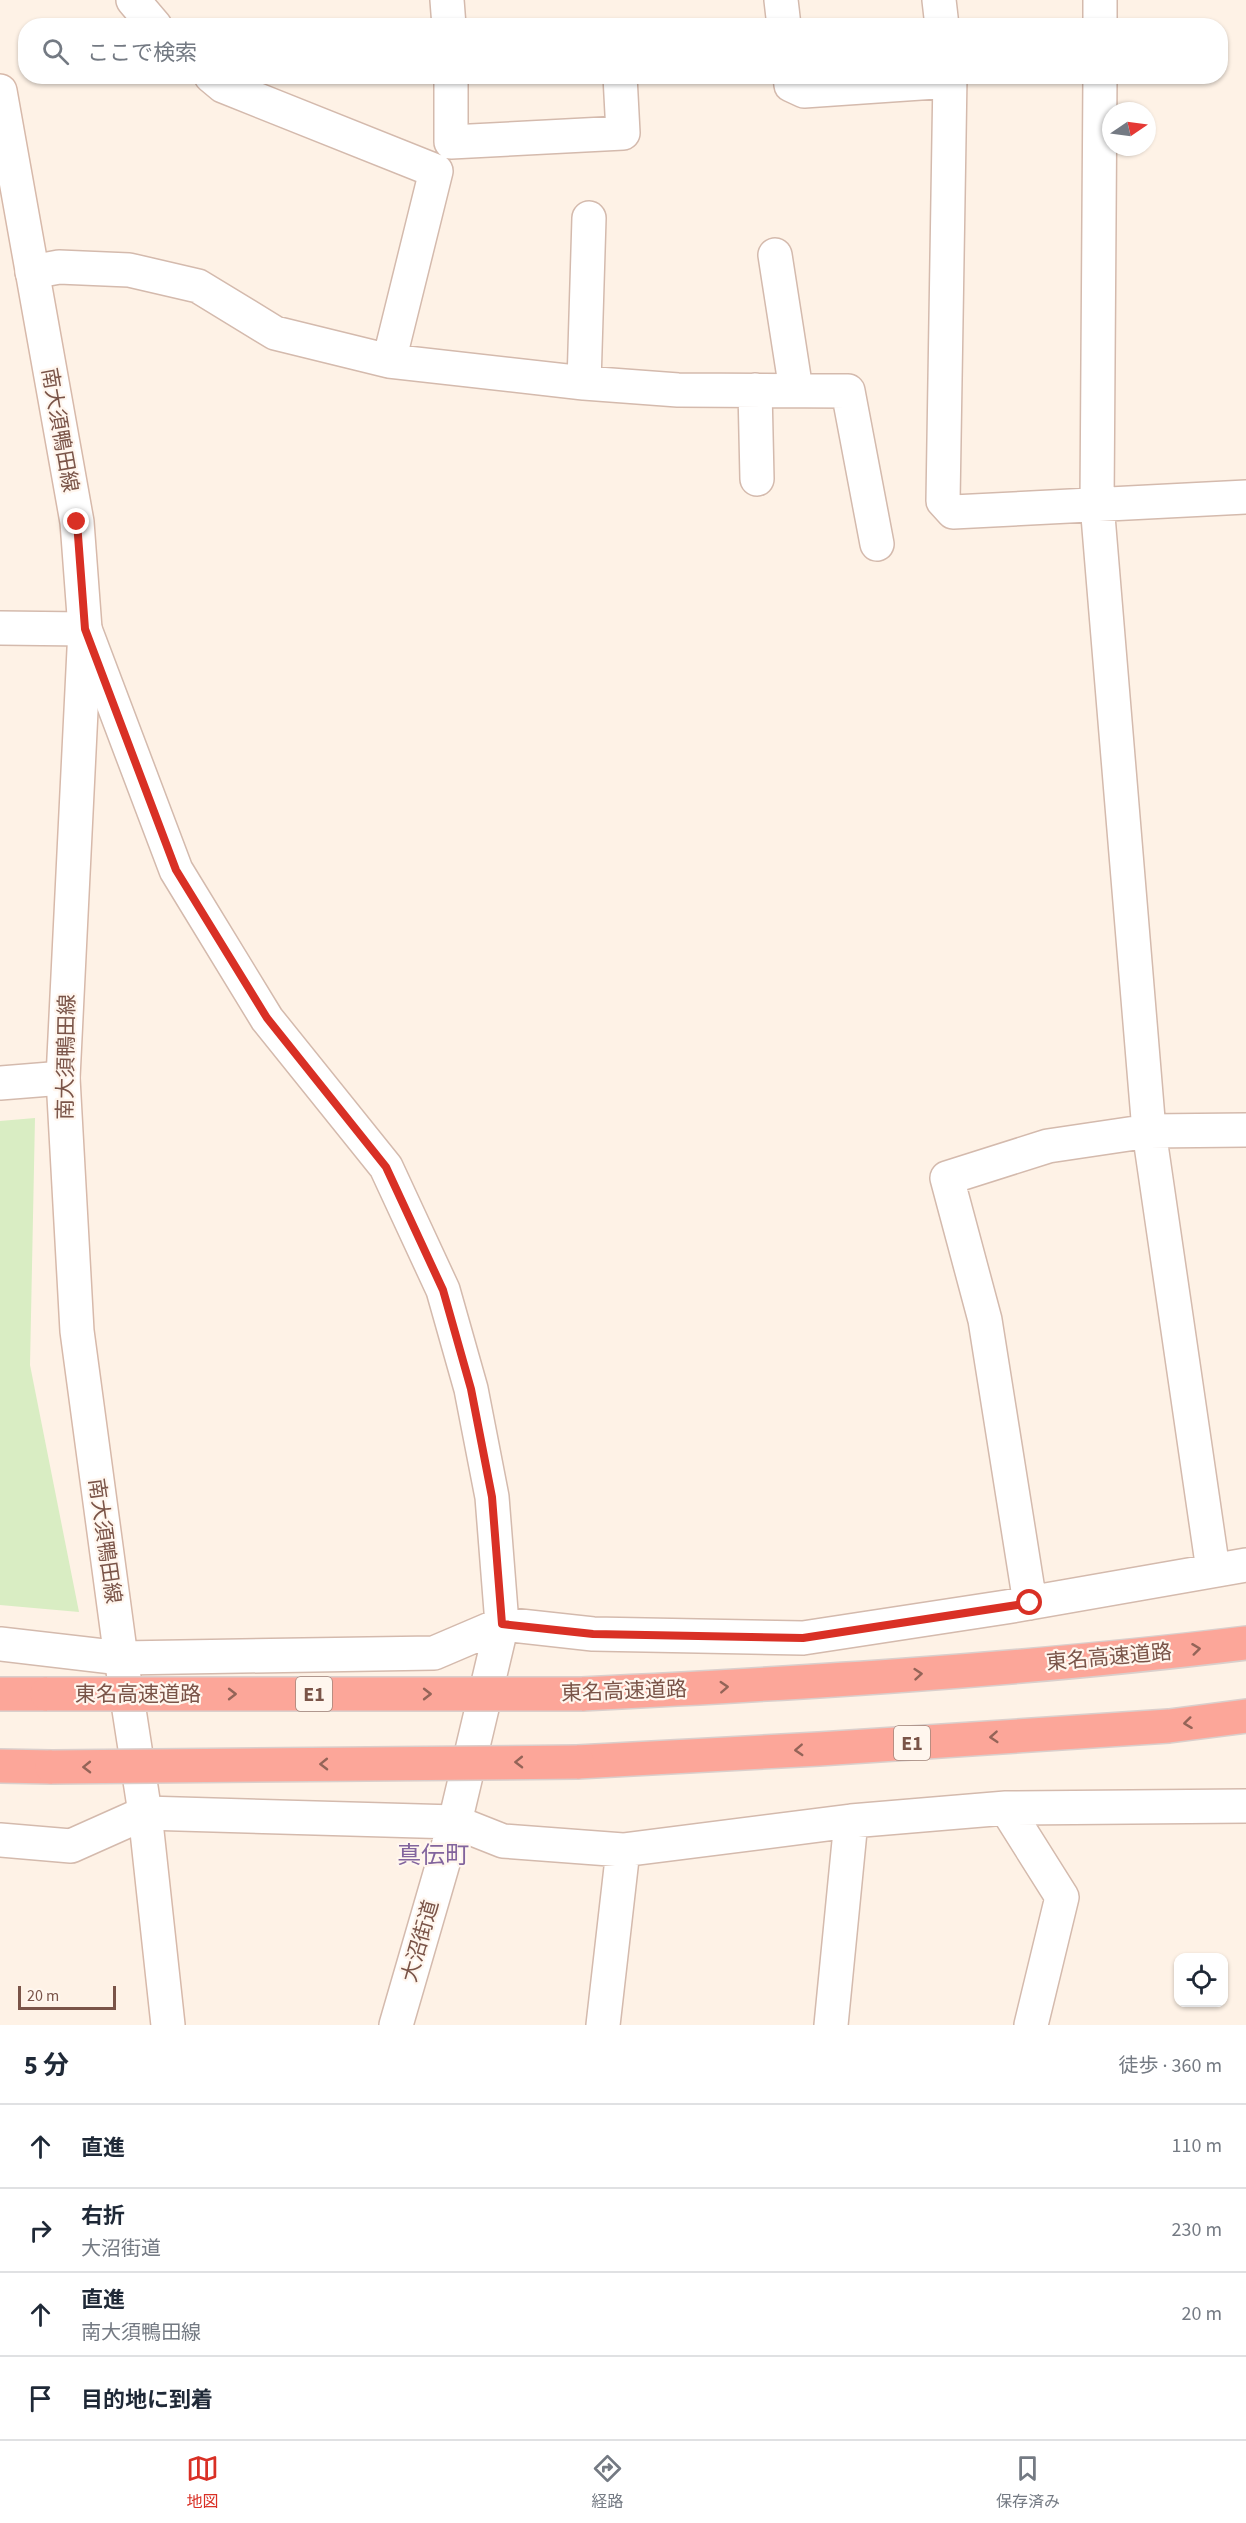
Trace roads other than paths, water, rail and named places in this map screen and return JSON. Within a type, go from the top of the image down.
[{"type":"highway","name":"東名高速道路","points":[[0,1694],[582,1694],[819,1682],[1160,1653],[1246,1643]]},
{"type":"highway","name":"E1","points":[[0,1766],[577,1762],[819,1749],[1157,1726],[1246,1716]]},
{"type":"street","points":[[133,0],[148,18]]},
{"type":"street","points":[[447,0],[448,18]]},
{"type":"street","points":[[781,0],[783,18]]},
{"type":"street","points":[[939,0],[941,18]]},
{"type":"street","points":[[1100,0],[1100,18]]},
{"type":"street","points":[[221,84],[436,171],[389,361]]},
{"type":"street","points":[[451,84],[451,142],[623,133],[620,84]]},
{"type":"street","points":[[791,84],[804,91],[889,84]]},
{"type":"street","points":[[950,84],[943,501],[953,512],[1246,497]]},
{"type":"street","points":[[1100,84],[1097,504],[1149,1131],[1213,1570]]},
{"type":"street","name":"南大須鴨田線","points":[[0,91],[77,522],[85,629],[63,1078],[77,1331],[121,1658],[146,1813],[168,2025]]},
{"type":"street","points":[[584,383],[589,218]]},
{"type":"street","points":[[775,255],[796,390]]},
{"type":"street","points":[[32,272],[59,267],[129,270],[198,286],[274,333],[389,361],[584,383],[678,390],[848,391],[877,544]]},
{"type":"street","points":[[755,390],[757,478]]},
{"type":"street","points":[[0,628],[85,629],[176,870],[267,1018],[386,1167],[443,1290],[471,1389],[492,1497],[502,1624]]},
{"type":"street","points":[[0,1083],[63,1078]]},
{"type":"street","points":[[1030,1603],[985,1320],[947,1178],[1048,1146],[1149,1131],[1246,1130]]},
{"type":"street","points":[[0,1644],[121,1658],[434,1653],[502,1624],[593,1634],[803,1638],[1030,1603],[1246,1564]]},
{"type":"street","name":"大沼街道","points":[[396,2025],[455,1822],[502,1624]]},
{"type":"street","points":[[0,1840],[71,1846],[146,1813],[455,1822],[503,1841],[623,1850],[850,1821],[1006,1808],[1246,1806]]},
{"type":"street","points":[[1006,1808],[1062,1897],[1031,2025]]},
{"type":"street","points":[[831,2025],[850,1821]]},
{"type":"street","points":[[603,2025],[623,1850]]},
{"type":"district","name":"真伝町","points":[[433,1855]]}]
